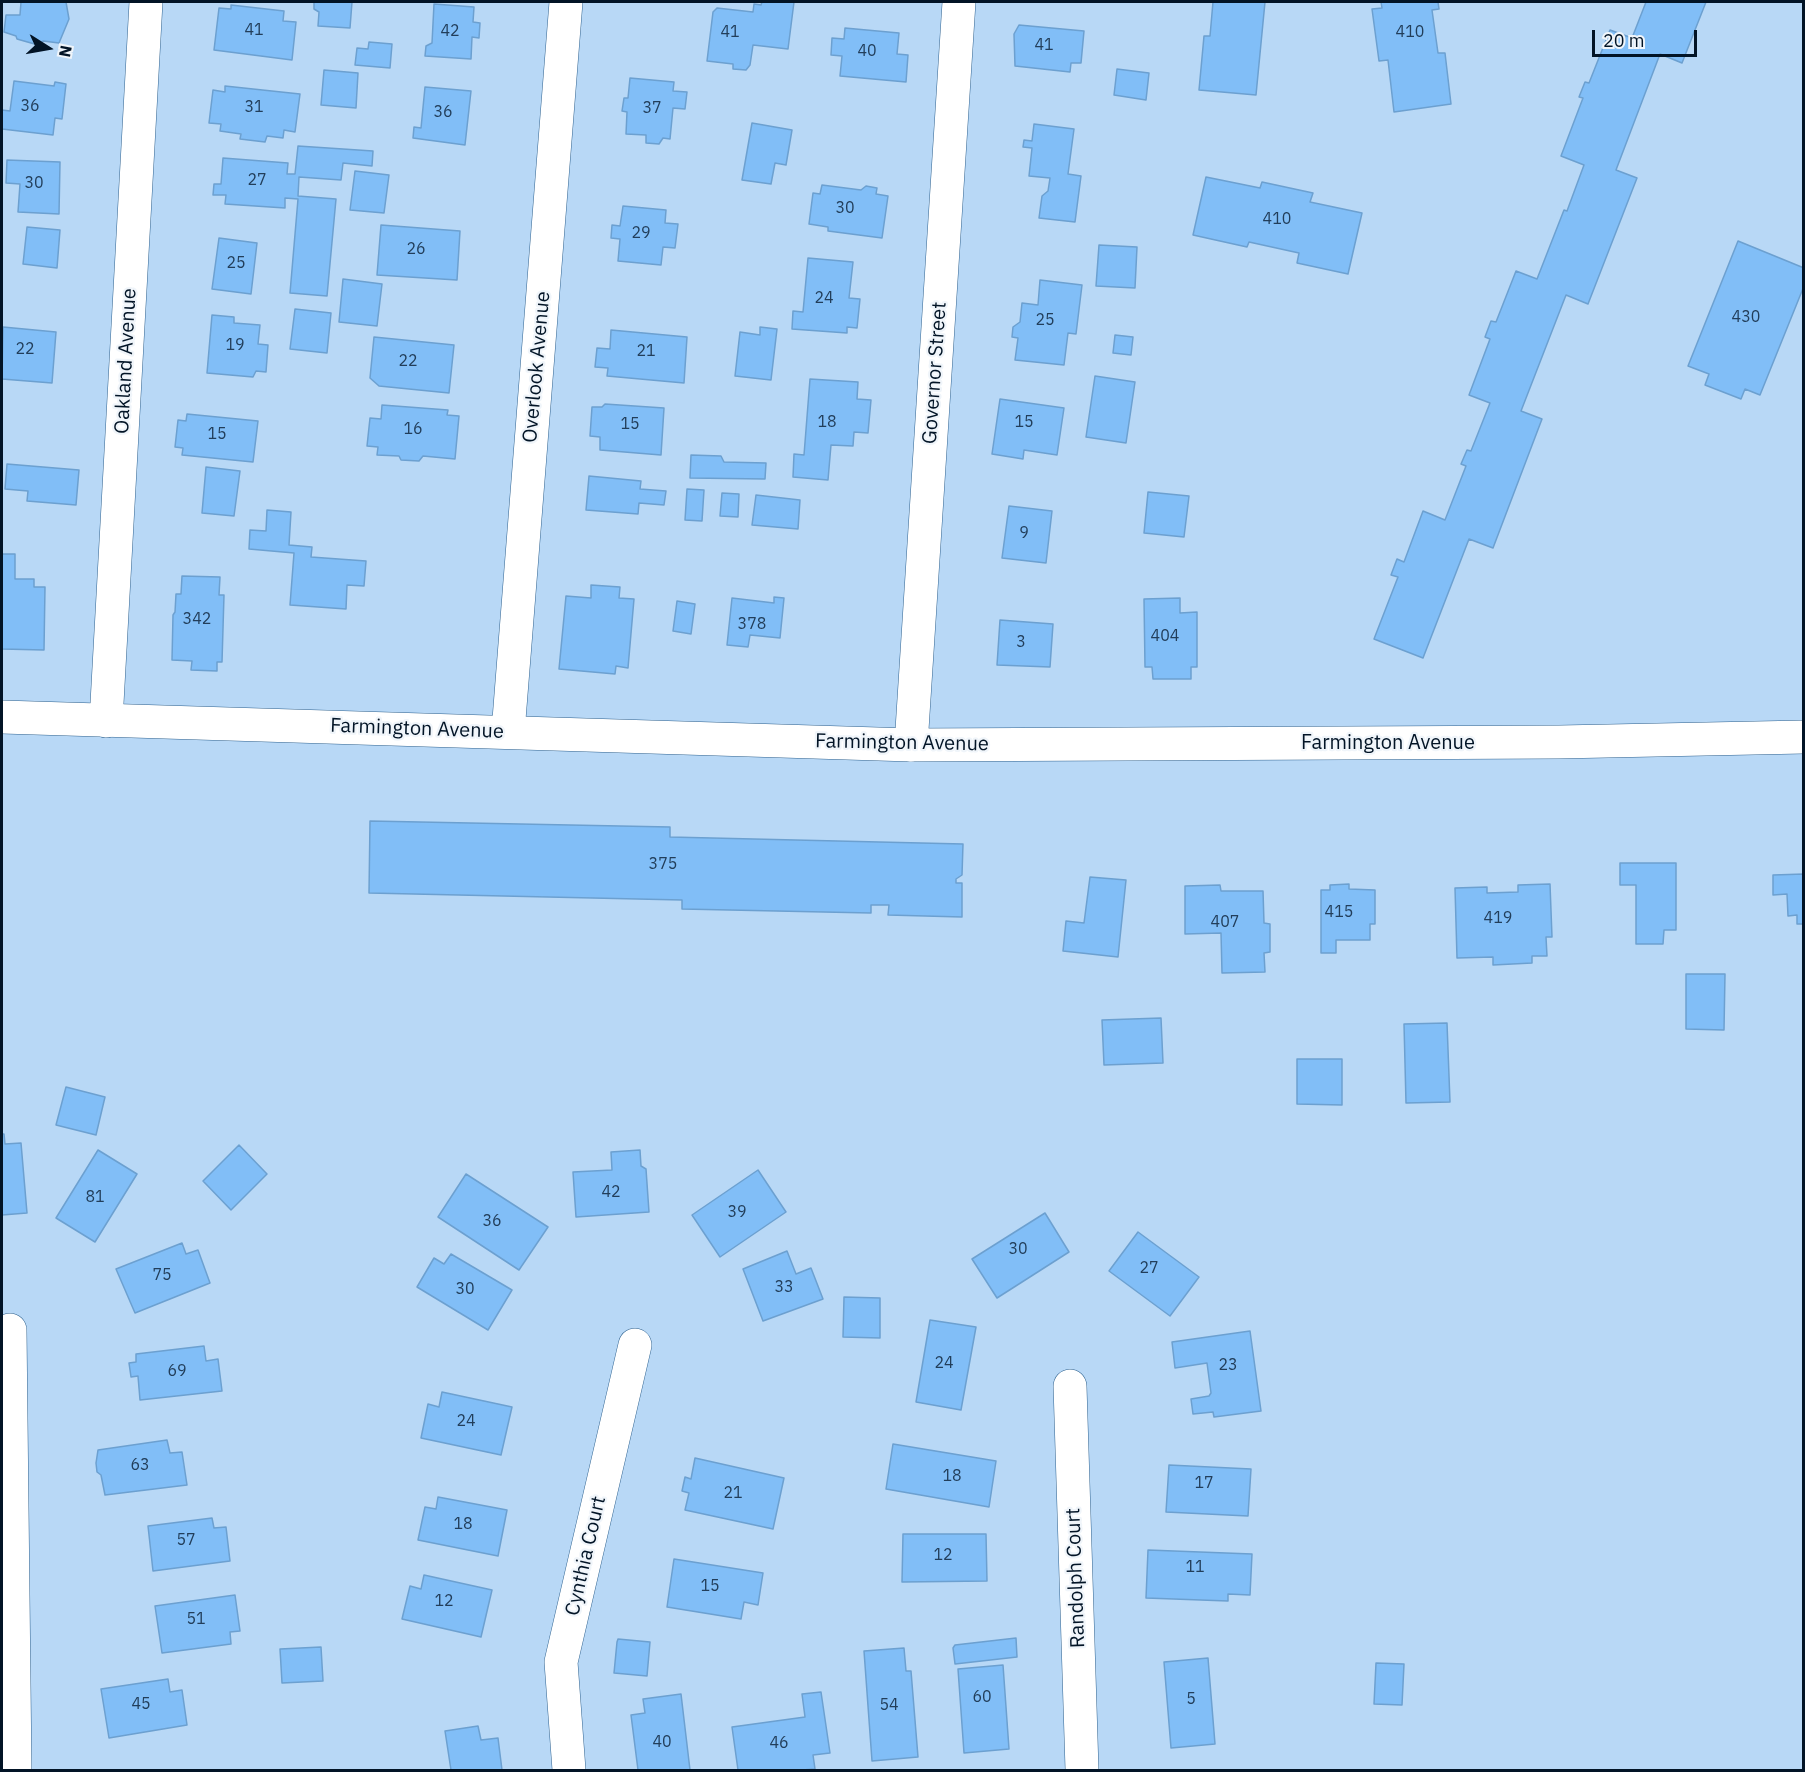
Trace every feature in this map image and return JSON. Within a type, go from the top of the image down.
[{"type":"street","name":"Oakland Avenue","points":[[106,721],[146,2]]},
{"type":"street","name":"Overlook Avenue","points":[[508,732],[566,2]]},
{"type":"street","name":"Governor Street","points":[[911,744],[959,2]]},
{"type":"street","name":"Farmington Avenue","points":[[2,717],[911,744],[1559,742],[1803,738]]},
{"type":"street","points":[[10,1330],[15,1770]]},
{"type":"street","name":"Cynthia Court","points":[[569,1770],[561,1662],[635,1345]]},
{"type":"street","name":"Randolph Court","points":[[1070,1386],[1082,1770]]},
{"type":"building","points":[[21,2],[66,2],[69,19],[59,43],[43,41],[38,45],[17,39],[16,36],[4,32],[6,15],[20,15]]},
{"type":"building","points":[[314,2],[352,2],[350,28],[318,26],[319,12],[314,9]]},
{"type":"building","points":[[762,2],[794,2],[788,49],[753,45],[750,65],[746,70],[733,69],[733,64],[707,61],[713,12],[717,8],[753,12],[754,4],[761,5]]},
{"type":"building","points":[[1213,2],[1265,2],[1256,95],[1199,90],[1204,36],[1210,36]]},
{"type":"building","points":[[1381,2],[1438,2],[1439,9],[1432,10],[1438,53],[1445,53],[1451,104],[1394,112],[1388,60],[1379,61],[1372,9],[1382,8]]},
{"type":"building","points":[[1646,2],[1706,2],[1682,63],[1660,54],[1616,170],[1637,178],[1588,304],[1566,295],[1521,411],[1542,419],[1493,548],[1469,539],[1423,658],[1374,639],[1398,577],[1391,575],[1397,559],[1404,562],[1423,511],[1445,520],[1466,466],[1461,464],[1467,450],[1471,451],[1490,403],[1469,395],[1490,339],[1485,337],[1491,321],[1496,322],[1516,271],[1537,279],[1564,210],[1567,211],[1584,165],[1561,156],[1583,98],[1579,97],[1585,82],[1589,83],[1610,30],[1632,38]]},
{"type":"building","points":[[434,4],[474,7],[473,22],[480,23],[479,38],[472,37],[471,59],[425,56],[426,46],[432,43]]},
{"type":"building","points":[[231,5],[284,11],[283,21],[296,22],[292,60],[214,50],[219,8],[231,9]]},
{"type":"building","points":[[1019,25],[1084,31],[1081,63],[1071,63],[1070,72],[1015,66],[1014,34]]},
{"type":"building","points":[[845,28],[899,33],[897,54],[908,55],[906,82],[840,76],[842,56],[831,55],[832,38],[844,39]]},
{"type":"building","points":[[369,42],[392,44],[390,68],[355,65],[357,48],[368,49]]},
{"type":"building","points":[[1117,69],[1149,73],[1146,100],[1114,95]]},
{"type":"building","points":[[324,70],[358,73],[356,108],[321,105]]},
{"type":"building","points":[[630,78],[674,82],[673,91],[687,92],[685,109],[673,108],[670,139],[663,138],[659,144],[646,143],[646,135],[626,134],[627,112],[622,111],[624,98],[628,98]]},
{"type":"building","points":[[14,81],[54,86],[55,82],[66,84],[62,119],[55,118],[53,135],[2,129],[2,110],[10,111]]},
{"type":"building","points":[[225,86],[300,94],[295,132],[284,130],[283,138],[267,136],[265,142],[240,139],[241,134],[220,131],[221,124],[209,123],[213,90],[225,92]]},
{"type":"building","points":[[425,87],[471,91],[465,145],[413,138],[414,127],[421,128]]},
{"type":"building","points":[[752,123],[792,130],[786,165],[775,163],[771,184],[742,180]]},
{"type":"building","points":[[1034,124],[1074,129],[1068,174],[1081,176],[1075,222],[1039,218],[1042,196],[1048,191],[1050,178],[1029,176],[1032,148],[1023,147],[1024,140],[1032,141]]},
{"type":"building","points":[[298,146],[373,151],[372,166],[343,163],[341,180],[299,177],[298,196],[336,199],[327,296],[290,293],[298,199],[285,198],[285,208],[225,204],[226,195],[213,195],[214,184],[221,184],[223,158],[288,163],[287,174],[295,174]]},
{"type":"building","points":[[7,160],[60,162],[59,214],[18,212],[20,184],[6,183]]},
{"type":"building","points":[[355,171],[389,175],[384,213],[350,210]]},
{"type":"building","points":[[1206,177],[1260,188],[1262,182],[1313,193],[1310,202],[1362,213],[1348,274],[1297,263],[1299,253],[1249,242],[1247,247],[1193,235]]},
{"type":"building","points":[[822,185],[861,190],[866,186],[877,188],[876,194],[888,196],[882,238],[828,231],[828,227],[809,224],[813,193],[820,194]]},
{"type":"building","points":[[623,206],[666,210],[665,223],[678,224],[675,248],[663,247],[661,265],[618,261],[620,239],[611,238],[612,225],[620,226]]},
{"type":"building","points":[[381,225],[460,231],[457,280],[377,275]]},
{"type":"building","points":[[27,227],[60,230],[57,268],[23,264]]},
{"type":"building","points":[[219,238],[257,243],[251,294],[212,289]]},
{"type":"building","points":[[1738,241],[1804,268],[1804,286],[1760,395],[1745,389],[1741,399],[1705,385],[1709,374],[1688,366]]},
{"type":"building","points":[[1099,245],[1137,247],[1135,288],[1096,286]]},
{"type":"building","points":[[808,258],[853,262],[849,298],[860,299],[857,328],[847,327],[847,333],[792,329],[793,311],[803,312]]},
{"type":"building","points":[[343,279],[382,284],[377,326],[339,322]]},
{"type":"building","points":[[1040,280],[1082,285],[1076,334],[1068,333],[1064,365],[1015,360],[1018,338],[1012,337],[1013,327],[1020,322],[1022,303],[1038,305]]},
{"type":"building","points":[[295,309],[331,313],[327,353],[290,349]]},
{"type":"building","points":[[212,315],[234,317],[234,323],[260,325],[258,344],[268,345],[266,372],[256,371],[253,377],[207,373]]},
{"type":"building","points":[[3,327],[56,332],[52,383],[2,379]]},
{"type":"building","points":[[760,327],[777,329],[771,380],[735,376],[740,332],[760,335]]},
{"type":"building","points":[[611,330],[687,337],[684,383],[607,376],[608,368],[595,367],[597,348],[610,349]]},
{"type":"building","points":[[1115,335],[1133,337],[1131,355],[1113,353]]},
{"type":"building","points":[[374,337],[454,345],[449,393],[379,386],[370,378]]},
{"type":"building","points":[[1095,376],[1135,382],[1126,443],[1086,437]]},
{"type":"building","points":[[810,379],[858,382],[857,399],[871,400],[868,433],[854,432],[853,446],[831,445],[828,480],[793,477],[794,454],[804,455]]},
{"type":"building","points":[[1000,399],[1064,408],[1057,455],[1024,450],[1023,459],[992,454]]},
{"type":"building","points":[[605,404],[664,408],[661,455],[600,450],[600,437],[590,436],[592,407],[602,407]]},
{"type":"building","points":[[382,405],[448,410],[447,415],[459,416],[455,459],[423,456],[419,461],[401,460],[399,456],[377,455],[378,447],[367,446],[370,418],[381,419]]},
{"type":"building","points":[[187,414],[258,421],[253,462],[182,455],[183,448],[175,447],[178,420],[186,421]]},
{"type":"building","points":[[691,455],[721,456],[724,462],[766,463],[765,479],[690,478]]},
{"type":"building","points":[[7,464],[79,470],[76,505],[27,501],[28,491],[5,489]]},
{"type":"building","points":[[206,467],[240,471],[234,516],[202,513]]},
{"type":"building","points":[[589,476],[641,481],[640,489],[666,491],[664,505],[639,503],[638,514],[586,510]]},
{"type":"building","points":[[687,489],[704,490],[702,521],[685,520]]},
{"type":"building","points":[[1148,492],[1189,496],[1184,537],[1144,533]]},
{"type":"building","points":[[722,493],[739,494],[738,517],[720,516]]},
{"type":"building","points":[[756,495],[800,500],[798,529],[752,525]]},
{"type":"building","points":[[1009,506],[1052,511],[1046,563],[1002,558]]},
{"type":"building","points":[[267,510],[291,512],[289,545],[312,547],[311,557],[366,561],[364,586],[347,585],[346,609],[290,605],[294,553],[249,549],[250,530],[266,531]]},
{"type":"building","points":[[2,554],[15,554],[15,579],[34,579],[34,587],[45,587],[44,650],[2,649]]},
{"type":"building","points":[[182,576],[220,577],[219,595],[224,595],[222,662],[217,662],[217,671],[191,670],[192,661],[172,660],[173,615],[176,594],[181,594]]},
{"type":"building","points":[[591,585],[620,587],[619,598],[634,599],[628,668],[616,666],[615,674],[559,669],[566,596],[591,598]]},
{"type":"building","points":[[774,597],[784,598],[780,638],[750,635],[748,647],[727,645],[732,598],[774,603]]},
{"type":"building","points":[[1180,598],[1180,613],[1197,612],[1197,667],[1191,667],[1191,679],[1153,679],[1152,667],[1145,667],[1144,599]]},
{"type":"building","points":[[677,601],[695,604],[691,634],[673,631]]},
{"type":"building","points":[[1000,620],[1053,624],[1050,667],[997,665]]},
{"type":"building","points":[[370,821],[670,827],[670,837],[963,844],[962,875],[956,879],[956,883],[962,883],[962,917],[888,915],[889,905],[871,905],[871,913],[682,909],[682,900],[369,893]]},
{"type":"building","points":[[1620,863],[1676,863],[1676,930],[1664,930],[1663,944],[1636,944],[1636,885],[1620,885]]},
{"type":"building","points":[[1804,874],[1804,924],[1797,924],[1797,915],[1788,916],[1787,894],[1773,895],[1773,875]]},
{"type":"building","points":[[1090,877],[1126,880],[1118,957],[1063,951],[1066,921],[1084,923]]},
{"type":"building","points":[[1349,884],[1349,889],[1375,890],[1375,924],[1370,924],[1370,940],[1336,940],[1336,953],[1321,953],[1321,890],[1330,890],[1330,885]]},
{"type":"building","points":[[1550,884],[1552,937],[1546,937],[1547,956],[1532,956],[1532,963],[1493,965],[1493,957],[1457,958],[1455,888],[1487,887],[1487,893],[1518,892],[1518,885]]},
{"type":"building","points":[[1220,885],[1221,891],[1263,891],[1264,923],[1270,924],[1270,952],[1264,953],[1265,972],[1222,973],[1221,933],[1185,934],[1185,886]]},
{"type":"building","points":[[1686,974],[1725,974],[1724,1030],[1686,1029]]},
{"type":"building","points":[[1161,1018],[1163,1063],[1104,1065],[1102,1020]]},
{"type":"building","points":[[1447,1023],[1450,1102],[1406,1103],[1404,1024]]},
{"type":"building","points":[[1297,1059],[1342,1059],[1342,1105],[1297,1104]]},
{"type":"building","points":[[66,1087],[105,1097],[96,1135],[56,1125]]},
{"type":"building","points":[[2,1134],[4,1134],[5,1144],[21,1143],[27,1213],[2,1215]]},
{"type":"building","points":[[239,1145],[267,1174],[231,1210],[203,1181]]},
{"type":"building","points":[[98,1150],[137,1174],[95,1242],[56,1218]]},
{"type":"building","points":[[640,1150],[641,1166],[646,1169],[649,1212],[576,1217],[573,1172],[612,1170],[611,1152]]},
{"type":"building","points":[[758,1170],[786,1212],[720,1257],[692,1215]]},
{"type":"building","points":[[466,1174],[548,1227],[519,1270],[438,1217]]},
{"type":"building","points":[[1045,1213],[1069,1252],[997,1298],[972,1259]]},
{"type":"building","points":[[1138,1232],[1199,1277],[1170,1316],[1109,1271]]},
{"type":"building","points":[[182,1243],[186,1254],[198,1250],[210,1283],[135,1313],[116,1269]]},
{"type":"building","points":[[787,1251],[796,1274],[811,1268],[823,1299],[763,1321],[743,1269]]},
{"type":"building","points":[[451,1254],[512,1290],[488,1330],[417,1287],[434,1258],[444,1264]]},
{"type":"building","points":[[844,1297],[880,1298],[880,1338],[843,1337]]},
{"type":"building","points":[[930,1320],[976,1327],[961,1410],[916,1402]]},
{"type":"building","points":[[1250,1331],[1261,1411],[1214,1417],[1213,1412],[1193,1414],[1191,1399],[1209,1396],[1211,1393],[1207,1363],[1175,1368],[1172,1342]]},
{"type":"building","points":[[204,1346],[206,1361],[218,1359],[222,1391],[140,1400],[138,1376],[131,1377],[129,1363],[136,1362],[136,1354]]},
{"type":"building","points":[[442,1392],[512,1407],[501,1455],[421,1438],[428,1404],[439,1407]]},
{"type":"building","points":[[167,1440],[170,1453],[182,1452],[187,1485],[105,1495],[101,1475],[97,1472],[98,1450]]},
{"type":"building","points":[[893,1444],[996,1461],[989,1507],[886,1489]]},
{"type":"building","points":[[695,1458],[784,1478],[773,1529],[685,1510],[689,1493],[682,1491],[685,1477],[691,1479]]},
{"type":"building","points":[[1169,1465],[1251,1469],[1248,1516],[1166,1512]]},
{"type":"building","points":[[438,1497],[507,1510],[498,1556],[418,1540],[425,1507],[436,1509]]},
{"type":"building","points":[[212,1518],[214,1528],[226,1527],[230,1561],[153,1571],[148,1526]]},
{"type":"building","points":[[903,1534],[986,1534],[987,1581],[902,1582]]},
{"type":"building","points":[[1148,1550],[1252,1554],[1250,1595],[1228,1594],[1228,1601],[1146,1598]]},
{"type":"building","points":[[674,1559],[763,1573],[758,1605],[744,1602],[741,1619],[667,1607]]},
{"type":"building","points":[[424,1575],[492,1590],[481,1637],[402,1619],[410,1586],[421,1589]]},
{"type":"building","points":[[235,1595],[240,1631],[230,1632],[231,1644],[162,1653],[155,1606]]},
{"type":"building","points":[[1016,1638],[1017,1657],[955,1664],[953,1648],[955,1645]]},
{"type":"building","points":[[618,1639],[650,1642],[647,1676],[614,1673]]},
{"type":"building","points":[[321,1647],[323,1681],[282,1683],[280,1649]]},
{"type":"building","points":[[904,1648],[906,1671],[911,1671],[918,1757],[872,1761],[864,1651]]},
{"type":"building","points":[[1208,1658],[1215,1744],[1171,1748],[1164,1662]]},
{"type":"building","points":[[1376,1663],[1404,1664],[1402,1705],[1374,1704]]},
{"type":"building","points":[[1003,1665],[1009,1749],[964,1753],[958,1669]]},
{"type":"building","points":[[168,1679],[170,1692],[182,1690],[187,1725],[109,1738],[101,1689]]},
{"type":"building","points":[[821,1692],[830,1753],[813,1755],[815,1769],[738,1770],[732,1727],[805,1717],[802,1694]]},
{"type":"building","points":[[681,1694],[690,1770],[638,1770],[631,1715],[645,1713],[643,1699]]},
{"type":"building","points":[[478,1726],[481,1740],[498,1738],[502,1770],[451,1770],[445,1731]]}]
